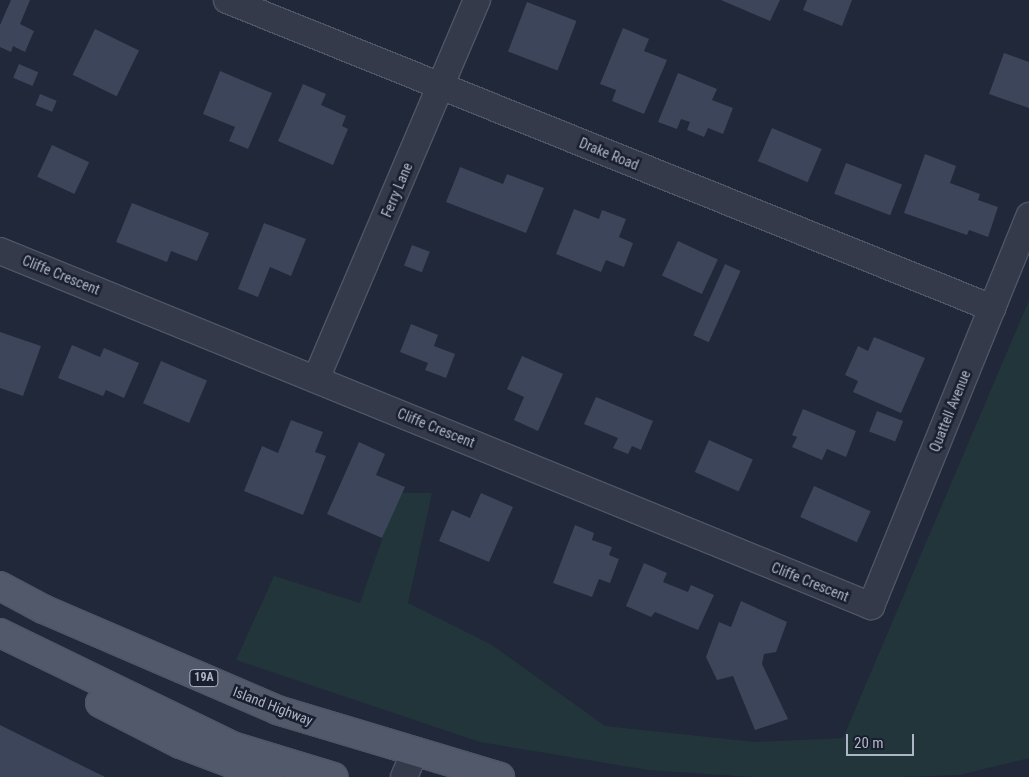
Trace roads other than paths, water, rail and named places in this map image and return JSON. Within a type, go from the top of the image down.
[{"type":"main road","name":"Island Highway","points":[[0,586],[43,609],[409,765],[500,777]]},
{"type":"main road","points":[[0,633],[234,746],[334,777]]},
{"type":"main road","points":[[0,644],[24,663],[180,744],[268,777]]},
{"type":"street","name":"Drake Road","points":[[226,0],[992,308]]},
{"type":"street","name":"Ferry Lane","points":[[316,379],[477,0]]},
{"type":"street","name":"Quattell Avenue","points":[[871,606],[1029,216]]},
{"type":"street","name":"Cliffe Crescent","points":[[0,251],[871,606]]}]
